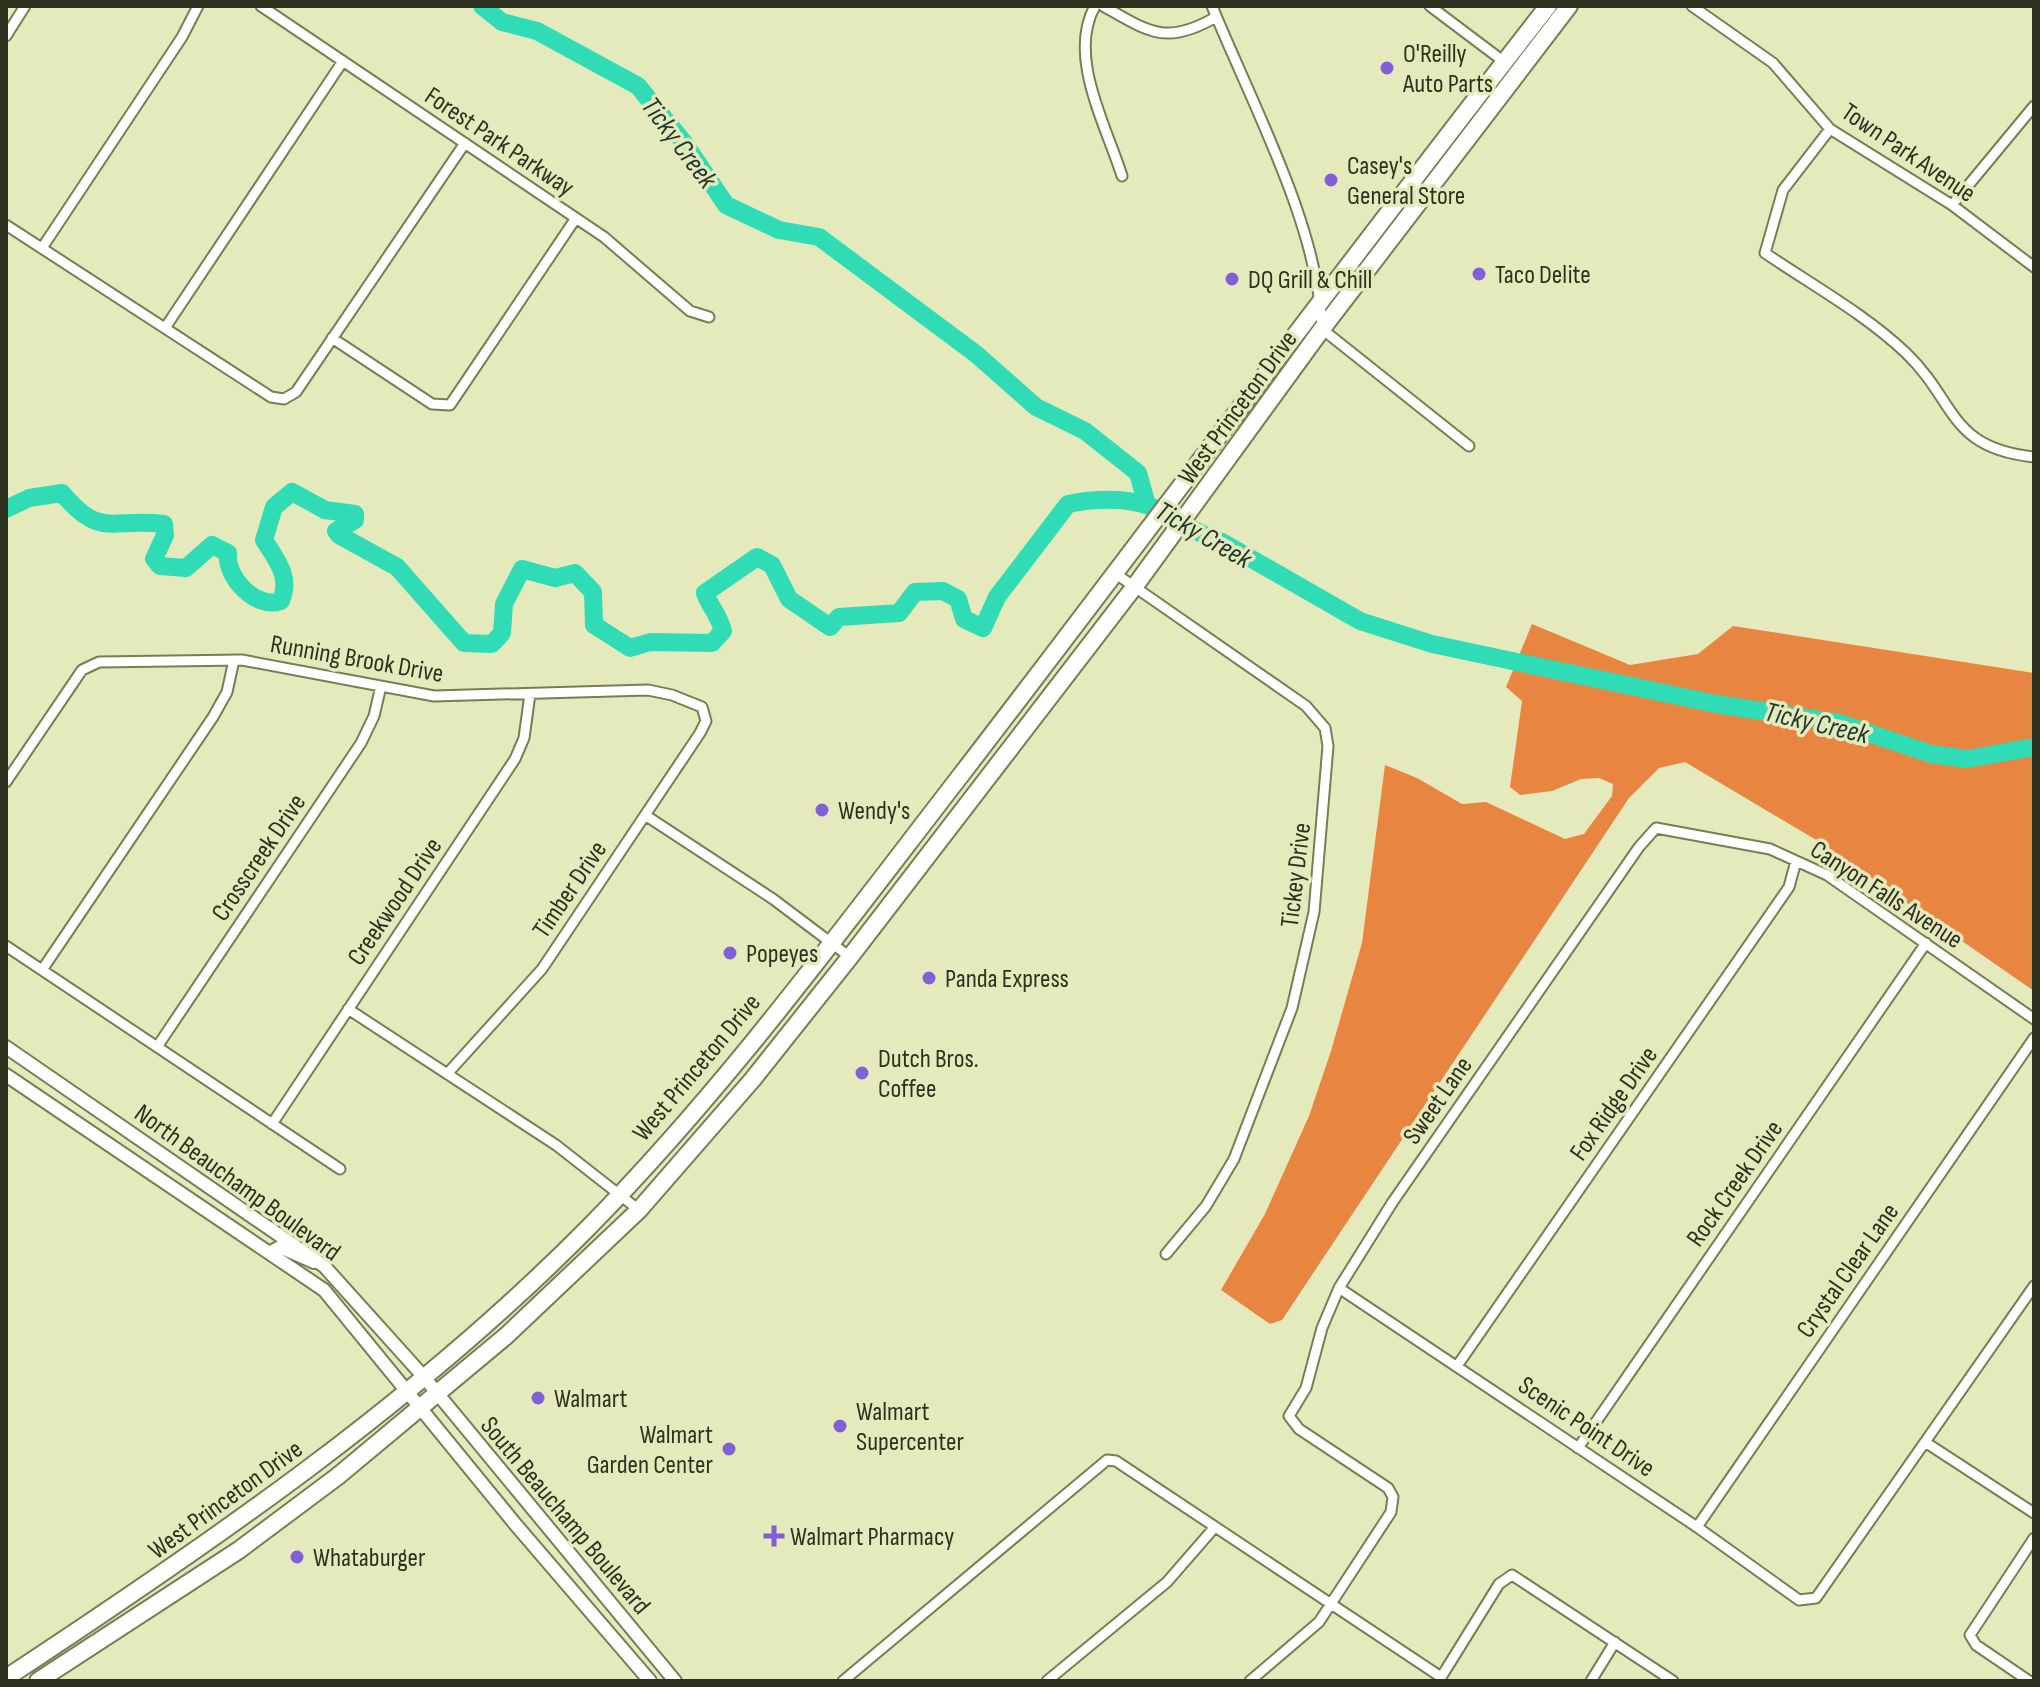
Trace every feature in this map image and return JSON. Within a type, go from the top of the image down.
[{"type":"highway","name":"West Princeton Drive","points":[[6,1678],[193,1554],[340,1446],[513,1299],[620,1194],[757,1036],[832,942],[1116,574],[1321,296],[1548,6]]},
{"type":"highway","name":"West Princeton Drive","points":[[38,1681],[239,1550],[419,1409],[527,1317],[639,1210],[753,1079],[850,957],[1135,586],[1322,329],[1569,6]]},
{"type":"highway","points":[[71,1635],[82,1652]]},
{"type":"street","points":[[6,36],[25,6]]},
{"type":"street","points":[[42,248],[182,37],[198,6]]},
{"type":"street","name":"Forest Park Parkway","points":[[261,6],[576,218],[628,255],[690,311],[709,317]]},
{"type":"street","points":[[1095,6],[1084,34],[1084,58],[1122,176]]},
{"type":"street","points":[[1103,6],[1161,36],[1182,33],[1216,17]]},
{"type":"street","points":[[1212,6],[1302,226],[1321,296],[1322,329],[1469,446]]},
{"type":"street","name":"Town Park Avenue","points":[[1692,6],[1773,63],[1830,129],[1952,205],[2034,267]]},
{"type":"street","points":[[1432,7],[1505,61],[1516,76]]},
{"type":"street","points":[[165,328],[343,61]]},
{"type":"street","points":[[1952,205],[2034,106]]},
{"type":"street","points":[[1830,129],[1783,190],[1765,253],[1868,323],[1907,355],[1964,430],[2001,453],[2034,457]]},
{"type":"street","points":[[6,225],[271,397],[284,399],[296,392],[465,143]]},
{"type":"street","points":[[332,338],[432,404],[450,405],[576,218]]},
{"type":"street","name":"Tickey Drive","points":[[1116,574],[1306,706],[1325,728],[1329,757],[1314,912],[1292,1008],[1234,1159],[1206,1206],[1166,1254]]},
{"type":"street","points":[[42,970],[213,717],[227,692],[234,660]]},
{"type":"street","name":"Running Brook Drive","points":[[6,782],[76,678],[90,664],[234,660],[434,696],[648,690],[691,701],[707,714]]},
{"type":"street","name":"Crosscreek Drive","points":[[157,1047],[361,743],[374,716],[381,686]]},
{"type":"street","name":"Creekwood Drive","points":[[272,1124],[515,759],[524,738],[530,694]]},
{"type":"street","name":"Timber Drive","points":[[447,1074],[542,969],[700,733],[707,714]]},
{"type":"street","points":[[645,815],[850,957]]},
{"type":"street","name":"Canyon Falls Avenue","points":[[1656,828],[1770,849],[1827,875],[2034,1019]]},
{"type":"street","name":"Sweet Lane","points":[[1331,1606],[1391,1512],[1393,1497],[1388,1488],[1299,1429],[1289,1416],[1306,1388],[1315,1364],[1322,1328],[1339,1288],[1419,1164],[1639,847],[1656,828]]},
{"type":"street","name":"Fox Ridge Drive","points":[[1457,1366],[1789,887],[1796,861]]},
{"type":"street","name":"Rock Creek Drive","points":[[1578,1448],[1926,943]]},
{"type":"street","points":[[6,946],[340,1169]]},
{"type":"street","points":[[348,1009],[556,1145],[639,1210]]},
{"type":"street","name":"Crystal Clear Lane","points":[[1697,1527],[2034,1038]]},
{"type":"street","name":"North Beauchamp Boulevard","points":[[6,1047],[318,1260],[423,1376]]},
{"type":"street","name":"North Beauchamp Boulevard","points":[[6,1075],[324,1290],[405,1391]]},
{"type":"street","points":[[271,1252],[280,1247],[311,1264],[318,1260]]},
{"type":"street","points":[[2034,1286],[1925,1442],[2034,1513]]},
{"type":"street","name":"Scenic Point Drive","points":[[1339,1288],[1697,1527],[1799,1600],[1808,1602],[1816,1598],[1925,1442]]},
{"type":"street","name":"South Beauchamp Boulevard","points":[[423,1376],[675,1681]]},
{"type":"street","name":"South Beauchamp Boulevard","points":[[405,1391],[650,1681]]},
{"type":"street","points":[[843,1681],[1107,1460],[1116,1461],[1440,1679],[1499,1584],[1512,1575],[1673,1681]]},
{"type":"street","points":[[1047,1681],[1167,1582],[1200,1548],[1214,1528]]},
{"type":"street","points":[[2029,1681],[1976,1645],[1970,1635],[2034,1538]]},
{"type":"street","points":[[578,1597],[595,1584]]},
{"type":"street","points":[[1250,1681],[1319,1622],[1331,1606]]},
{"type":"street","points":[[1591,1681],[1615,1642]]},
{"type":"shaded area","points":[[1532,624],[1630,665],[1698,654],[1733,626],[2034,673],[2034,991],[1818,841],[1685,762],[1659,768],[1629,798],[1282,1320],[1270,1324],[1221,1290],[1265,1214],[1309,1116],[1331,1051],[1362,943],[1385,765],[1417,778],[1462,804],[1486,802],[1565,839],[1584,834],[1612,796],[1613,784],[1599,778],[1581,779],[1552,791],[1520,795],[1510,787],[1522,701],[1506,687]]},
{"type":"waterway","name":"Ticky Creek","points":[[482,6],[502,22],[537,31],[638,86],[685,144],[726,205],[779,230],[819,237],[976,354],[1036,407],[1085,431],[1138,473],[1147,505]]},
{"type":"waterway","points":[[6,509],[29,498],[62,493],[75,508],[98,522],[164,524],[165,535],[154,559],[160,566],[186,568],[212,545],[228,553],[228,563],[244,590],[272,603],[281,601],[283,576],[264,540],[274,507],[292,492],[325,510],[355,514],[355,520],[336,531],[339,535],[397,567],[464,643],[492,644],[502,633],[504,604],[522,569],[555,578],[575,573],[593,592],[594,625],[630,648],[650,642],[712,643],[723,631],[705,593],[757,557],[772,565],[789,599],[830,627],[839,617],[899,613],[915,592],[943,591],[958,599],[964,619],[983,628],[997,597],[1068,504],[1098,500],[1130,501],[1158,510],[1222,542],[1360,621],[1432,644],[1716,704],[1839,723],[1931,754],[1967,759],[2034,747]]},
{"type":"place","name":"O'Reilly Auto Parts","points":[[1387,68]]},
{"type":"place","name":"Casey's General Store","points":[[1331,180]]},
{"type":"place","name":"Taco Delite","points":[[1479,274]]},
{"type":"place","name":"DQ Grill & Chill","points":[[1232,279]]},
{"type":"place","name":"Wendy's","points":[[822,810]]},
{"type":"place","name":"Popeyes","points":[[730,953]]},
{"type":"place","name":"Panda Express","points":[[929,978]]},
{"type":"place","name":"Dutch Bros. Coffee","points":[[862,1073]]},
{"type":"place","name":"Walmart","points":[[538,1398]]},
{"type":"place","name":"Walmart Supercenter","points":[[840,1426]]},
{"type":"place","name":"Walmart Garden Center","points":[[729,1449]]},
{"type":"place","name":"Walmart Pharmacy","points":[[774,1536]]},
{"type":"place","name":"Whataburger","points":[[297,1557]]}]
